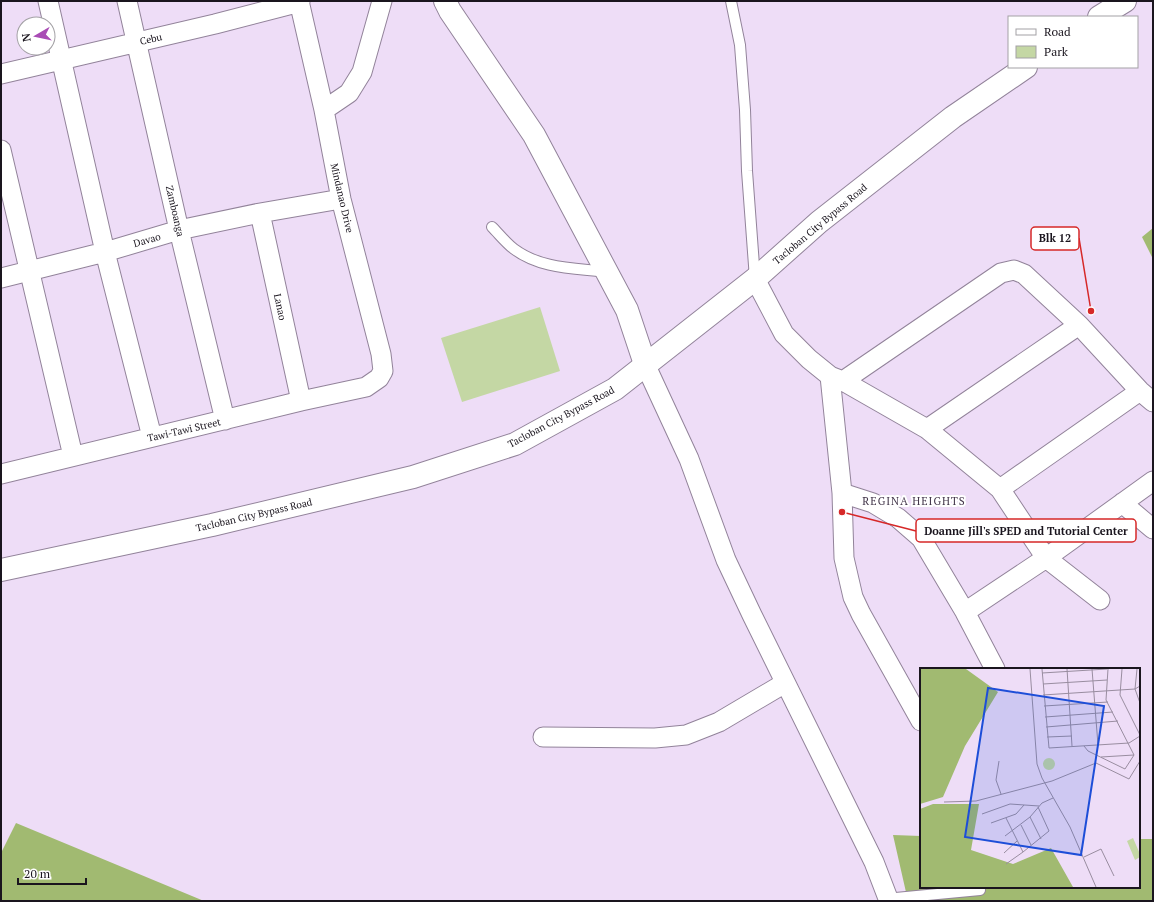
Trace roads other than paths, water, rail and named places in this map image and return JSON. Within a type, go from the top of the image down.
[{"type":"main road","points":[[445,1],[450,11],[534,135],[627,310],[645,364]]},
{"type":"main road","points":[[1102,16],[1125,1]]},
{"type":"main road","name":"Tacloban City Bypass Road","points":[[1,570],[212,525],[420,475],[514,444],[615,388],[755,279],[831,213],[953,117],[1025,68]]},
{"type":"street","points":[[48,1],[105,252],[152,437]]},
{"type":"street","name":"Zamboanga","points":[[127,1],[179,230],[226,420]]},
{"type":"street","points":[[324,110],[349,93],[362,72],[382,1]]},
{"type":"street","name":"Cebu","points":[[1,74],[300,2]]},
{"type":"street","name":"Mindanao Drive","points":[[300,2],[324,110],[341,199],[382,354],[383,371],[379,378],[366,387]]},
{"type":"street","points":[[1,150],[73,456]]},
{"type":"street","name":"Davao","points":[[1,278],[105,252],[179,230],[260,213],[341,199]]},
{"type":"street","name":"Lanao","points":[[260,213],[301,401]]},
{"type":"street","points":[[837,378],[1001,273],[1014,270],[1024,274],[1079,325],[1147,396],[1000,489]]},
{"type":"street","points":[[755,279],[784,334],[808,359],[837,378],[927,429],[1000,489],[1046,558],[1100,600]]},
{"type":"street","points":[[927,429],[1079,325]]},
{"type":"street","points":[[645,364],[689,459],[726,560],[752,616],[874,862],[886,900]]},
{"type":"street","points":[[837,378],[844,558],[853,596],[861,614],[920,719]]},
{"type":"street","name":"Tawi-Tawi Street","points":[[1,474],[301,401],[366,387]]},
{"type":"street","points":[[965,612],[1046,558],[1153,481]]},
{"type":"street","points":[[842,493],[872,503],[898,518],[921,538],[965,612],[994,668]]},
{"type":"street","points":[[1122,503],[1153,529]]},
{"type":"street","points":[[544,737],[655,738],[686,734],[719,722],[785,683]]},
{"type":"lane","points":[[731,1],[740,45],[755,279]]},
{"type":"lane","points":[[492,227],[512,248],[529,259],[549,266],[606,272]]},
{"type":"lane","points":[[886,900],[980,890]]},
{"type":"place","name":"Blk 12","points":[[1091,311]]},
{"type":"place","name":"Doanne Jill's SPED and Tutorial Center","points":[[842,512]]},
{"type":"district","name":"REGINA HEIGHTS","points":[[914,501]]}]
